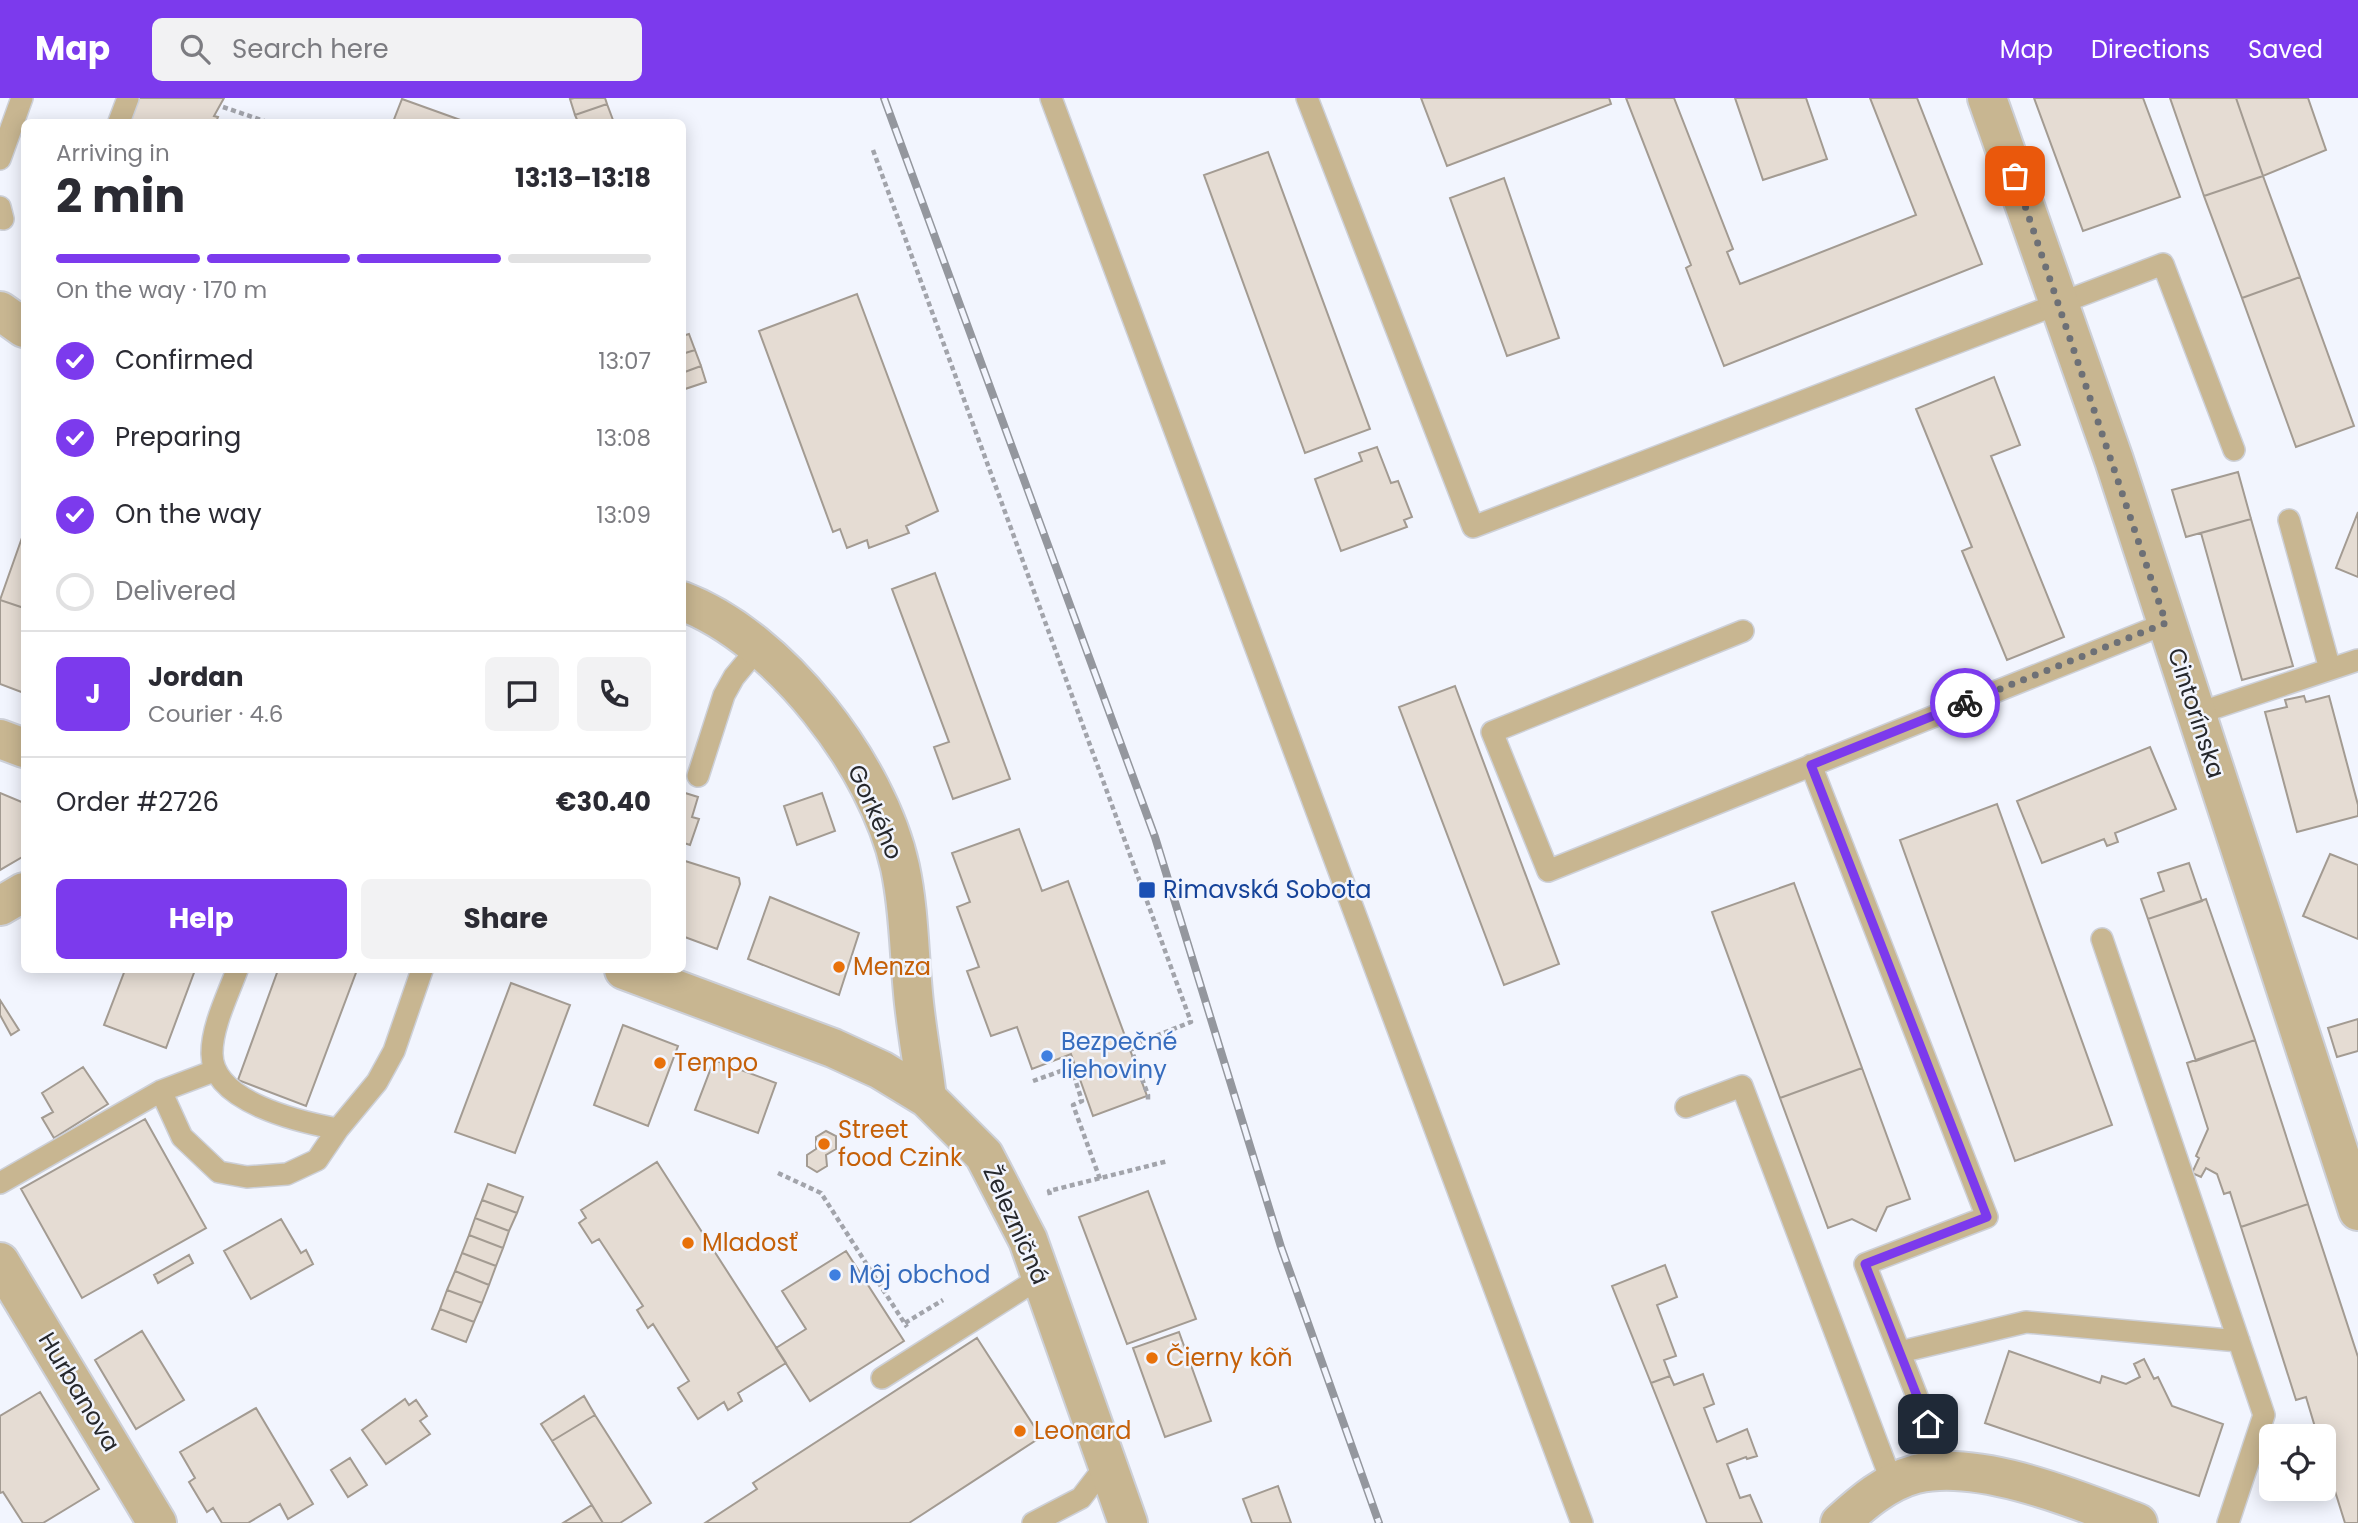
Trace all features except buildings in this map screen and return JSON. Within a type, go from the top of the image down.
[{"type":"street","name":"Cintorínska","points":[[1987,98],[2060,304],[2358,1211]]},
{"type":"street","points":[[0,311],[21,326]]},
{"type":"street","name":"Gorkého","points":[[686,602],[698,607],[758,648],[797,682],[838,733],[876,802],[902,878],[927,1098]]},
{"type":"street","points":[[0,739],[21,747]]},
{"type":"street","points":[[0,906],[21,894]]},
{"type":"street","name":"Železničná","points":[[632,973],[833,1048],[881,1070],[927,1098],[984,1155],[1028,1240],[1128,1523]]},
{"type":"street","name":"Hurbanova","points":[[0,1262],[157,1523]]},
{"type":"street","points":[[1840,1523],[1872,1494],[1916,1474],[1976,1472],[2069,1496],[2138,1523]]},
{"type":"lane","points":[[0,159],[22,98]]},
{"type":"lane","points":[[120,119],[128,98]]},
{"type":"lane","points":[[1051,98],[1582,1523]]},
{"type":"lane","points":[[1307,98],[1473,527],[2163,264],[2234,450]]},
{"type":"lane","points":[[2289,520],[2330,669]]},
{"type":"lane","points":[[1743,631],[1492,732],[1548,870],[2166,623]]},
{"type":"lane","points":[[698,776],[724,695],[734,677],[758,648]]},
{"type":"lane","points":[[2196,713],[2358,660]]},
{"type":"lane","points":[[1811,765],[1987,1217],[1865,1264],[1947,1473]]},
{"type":"lane","points":[[2102,939],[2264,1415],[2228,1523]]},
{"type":"lane","points":[[236,973],[216,1029],[212,1053],[214,1071],[227,1089],[249,1101],[309,1124],[338,1129]]},
{"type":"lane","points":[[161,1091],[182,1137],[219,1172],[247,1177],[287,1174],[317,1160],[338,1129],[377,1082],[394,1051],[421,973]]},
{"type":"lane","points":[[0,1183],[161,1091],[214,1071]]},
{"type":"lane","points":[[1686,1107],[1742,1086],[1893,1485]]},
{"type":"lane","points":[[882,1378],[1041,1277]]},
{"type":"lane","points":[[1900,1352],[2026,1322],[2239,1341]]},
{"type":"lane","points":[[1033,1523],[1081,1498],[1107,1464]]},
{"type":"path","points":[[223,107],[258,119]]},
{"type":"path","points":[[873,150],[1191,1022],[1130,1046],[1149,1095],[1148,1101]]},
{"type":"path","points":[[1033,1081],[1073,1066],[1082,1101],[1073,1105],[1100,1180]]},
{"type":"path","points":[[1052,1203],[1049,1191],[1168,1161]]},
{"type":"path","points":[[778,1173],[821,1194],[924,1350]]},
{"type":"railway","points":[[884,98],[1155,837],[1281,1247],[1379,1523]]},
{"type":"way so far","points":[[1965,703],[2166,623],[2114,460],[2015,176]]},
{"type":"place","name":"Rimavská Sobota","points":[[1147,890]]},
{"type":"place","name":"Menza","points":[[839,967]]},
{"type":"place","name":"Bezpečné liehoviny","points":[[1047,1056]]},
{"type":"place","name":"Tempo","points":[[660,1063]]},
{"type":"place","name":"Street food Czink","points":[[824,1144]]},
{"type":"place","name":"Mladosť","points":[[688,1243]]},
{"type":"place","name":"Môj obchod","points":[[835,1275]]},
{"type":"place","name":"Čierny kôň","points":[[1152,1358]]},
{"type":"place","name":"Leonard","points":[[1020,1431]]},
{"type":"route","points":[[1928,1424],[1865,1264],[1987,1217],[1811,765],[1965,703]]}]
